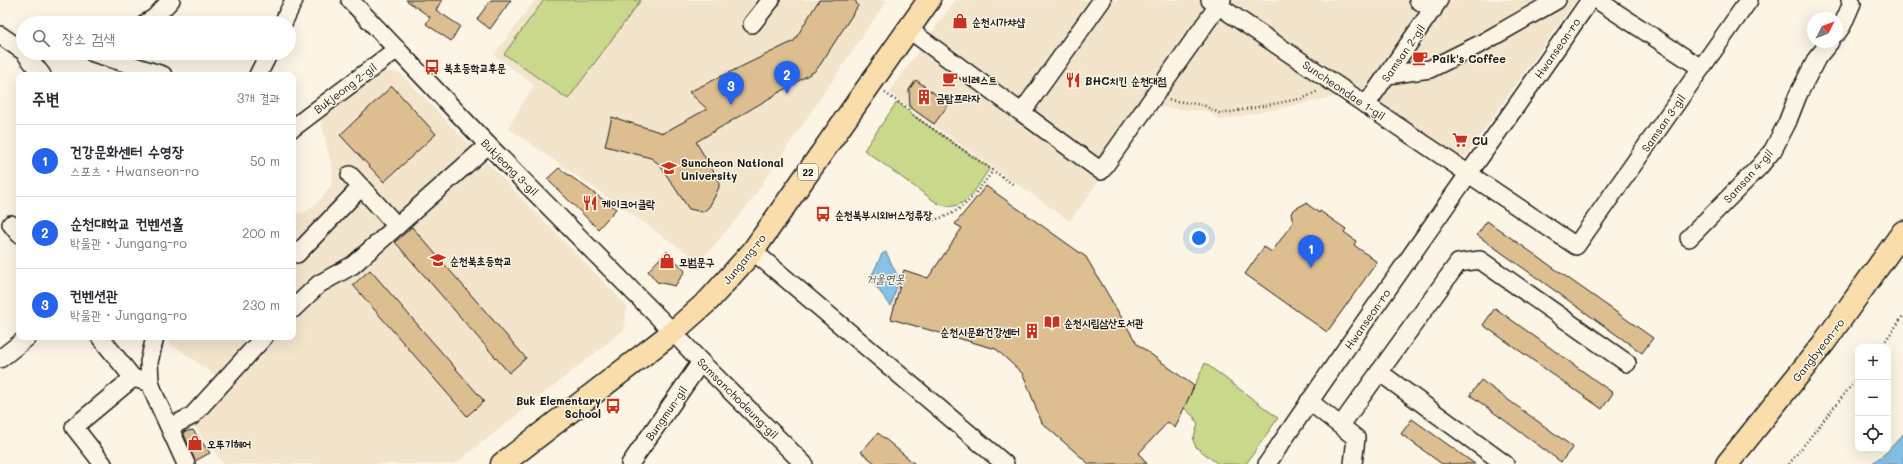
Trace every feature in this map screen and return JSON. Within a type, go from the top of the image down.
[{"type":"main road","name":"Jungang-ro","points":[[502,464],[673,332],[709,300],[753,251],[928,0]]},
{"type":"main road","name":"Gangbyeon-ro","points":[[1727,464],[1823,344],[1903,232]]},
{"type":"street","points":[[156,16],[170,0]]},
{"type":"street","points":[[286,16],[294,0]]},
{"type":"street","name":"Bukjeong 3-gil","points":[[350,0],[488,145],[673,332]]},
{"type":"street","points":[[752,24],[771,0]]},
{"type":"street","points":[[1022,112],[1102,0]]},
{"type":"street","points":[[1418,0],[1436,5]]},
{"type":"street","points":[[1388,75],[1430,69],[1482,43],[1557,0]]},
{"type":"street","name":"Hwanseon-ro","points":[[1266,464],[1590,0]]},
{"type":"street","points":[[1597,0],[1701,68]]},
{"type":"street","name":"Samsan 3-gil","points":[[1469,174],[1576,246],[1749,0]]},
{"type":"street","points":[[1843,24],[1852,3],[1850,0]]},
{"type":"street","name":"Suncheondae 1-gil","points":[[908,29],[1101,171],[1156,94],[1217,2],[1332,82],[1469,174]]},
{"type":"street","name":"Samsan 2-gil","points":[[1366,105],[1436,5]]},
{"type":"street","points":[[0,35],[16,46]]},
{"type":"street","name":"Bukjeong 2-gil","points":[[296,126],[397,48]]},
{"type":"street","name":"Samsan 4-gil","points":[[1689,238],[1760,166],[1772,150],[1787,123],[1798,95],[1817,58],[1825,48]]},
{"type":"street","points":[[30,60],[40,72]]},
{"type":"street","points":[[119,60],[154,72]]},
{"type":"street","points":[[260,72],[266,60]]},
{"type":"street","points":[[296,306],[319,284],[353,265],[488,145]]},
{"type":"street","points":[[350,175],[397,226]]},
{"type":"street","points":[[297,254],[361,187]]},
{"type":"street","points":[[753,251],[1005,464]]},
{"type":"street","points":[[1341,426],[1458,263],[1480,260],[1627,363]]},
{"type":"street","name":"Samsanchodeung-gil","points":[[673,332],[701,362],[804,464]]},
{"type":"street","points":[[0,359],[24,340]]},
{"type":"street","points":[[102,340],[133,378],[150,382]]},
{"type":"street","points":[[154,340],[149,362],[150,382],[186,464]]},
{"type":"street","points":[[170,427],[192,416],[261,340]]},
{"type":"street","name":"Bungmun-gil","points":[[630,464],[701,362]]},
{"type":"street","points":[[1379,372],[1505,464]]},
{"type":"street","points":[[103,464],[74,427],[133,378]]},
{"type":"street","points":[[1309,401],[1356,438],[1353,464]]},
{"type":"path","points":[[870,82],[906,107],[914,116],[1014,185]]},
{"type":"path","points":[[1156,94],[1171,101],[1203,105],[1221,114],[1304,98],[1332,82]]},
{"type":"path","points":[[933,220],[948,217],[964,207],[993,171]]},
{"type":"path","points":[[1884,344],[1903,316]]},
{"type":"path","points":[[1789,464],[1856,380]]},
{"type":"shaded area","name":"Suncheon National University","points":[[535,0],[887,0],[746,208],[700,262],[508,128],[534,85],[494,55]]},
{"type":"shaded area","points":[[955,0],[1576,0],[1457,168],[1375,111],[1370,118],[1340,96],[1221,120],[1207,111],[1153,107],[1070,221],[918,115],[889,92]]},
{"type":"shaded area","name":"순천북초등학교","points":[[381,71],[400,73],[627,306],[624,330],[455,464],[224,464],[183,412],[215,375],[165,340],[296,340],[296,214],[304,213],[320,200],[331,186],[333,173],[320,117]]},
{"type":"green space","points":[[544,0],[641,0],[568,99],[504,54]]},
{"type":"green space","points":[[897,102],[914,116],[990,168],[974,191],[962,203],[955,206],[947,206],[937,203],[864,150]]},
{"type":"green space","points":[[1205,363],[1278,418],[1246,464],[1218,464],[1196,447],[1193,440],[1198,424],[1194,417],[1184,408]]},
{"type":"water","name":"거울연못","points":[[886,252],[899,279],[891,306],[870,279],[882,254]]},
{"type":"water","points":[[1903,434],[1903,464],[1871,464],[1887,452],[1891,452],[1891,448]]},
{"type":"building","points":[[406,0],[442,0],[436,10],[460,26],[451,41],[426,24],[430,17]]},
{"type":"building","points":[[491,0],[511,0],[490,29],[477,19]]},
{"type":"building","points":[[819,0],[855,0],[858,6],[815,71],[696,142],[719,181],[719,187],[715,196],[709,207],[703,212],[689,209],[659,164],[651,158],[605,146],[612,117],[663,133],[707,109],[689,92],[794,41]]},
{"type":"building","name":"금탑프라자","points":[[916,80],[949,104],[934,124],[910,107],[909,90]]},
{"type":"building","points":[[392,86],[436,134],[384,182],[340,135]]},
{"type":"building","name":"케이크어클락","points":[[559,168],[616,209],[598,229],[547,179]]},
{"type":"building","name":"순천시문화건강센터","points":[[986,186],[1086,257],[1137,344],[1194,386],[1175,428],[1168,422],[1139,453],[1147,464],[1089,464],[1042,423],[1023,374],[996,349],[891,319],[904,270],[928,278],[962,228],[955,224]]},
{"type":"building","points":[[1306,203],[1319,213],[1320,211],[1346,229],[1344,232],[1356,241],[1354,245],[1377,262],[1327,332],[1245,274],[1264,247],[1272,252],[1293,222],[1291,213]]},
{"type":"building","points":[[1487,221],[1653,338],[1642,353],[1477,235]]},
{"type":"building","points":[[412,227],[526,358],[509,373],[395,242]]},
{"type":"building","name":"모범문구","points":[[667,251],[685,271],[675,286],[657,282],[648,271]]},
{"type":"building","points":[[370,270],[484,401],[467,416],[353,285]]},
{"type":"building","points":[[1495,308],[1613,393],[1602,409],[1483,325]]},
{"type":"building","points":[[1481,380],[1573,447],[1561,462],[1470,395]]},
{"type":"building","points":[[1412,419],[1475,464],[1442,464],[1401,434]]},
{"type":"building","name":"오뚜기헤어","points":[[193,430],[210,453],[195,461],[183,432]]},
{"type":"building","points":[[878,433],[915,464],[876,464],[861,452]]},
{"type":"place","name":"순천시가챠샵","points":[[960,21]]},
{"type":"place","name":"Paik's Coffee","points":[[1420,58]]},
{"type":"place","name":"북초등학교후문","points":[[432,67]]},
{"type":"place","name":"비레스트","points":[[950,79]]},
{"type":"place","name":"BHC치킨 순천대점","points":[[1073,80]]},
{"type":"place","name":"순천대학교 컨벤션홀","points":[[787,94]]},
{"type":"place","name":"금탑프라자","points":[[924,97]]},
{"type":"place","name":"컨벤션관","points":[[731,105]]},
{"type":"place","name":"CU","points":[[1460,140]]},
{"type":"place","name":"Suncheon National University","points":[[669,168]]},
{"type":"place","name":"케이크어클락","points":[[590,203]]},
{"type":"place","name":"순천북부시외버스정류장","points":[[823,214]]},
{"type":"place","name":"순천북초등학교","points":[[438,260]]},
{"type":"place","name":"모범문구","points":[[667,261]]},
{"type":"place","name":"건강문화센터 수영장","points":[[1311,268]]},
{"type":"place","name":"순천시립삼산도서관","points":[[1052,322]]},
{"type":"place","name":"순천시문화건강센터","points":[[1032,331]]},
{"type":"place","name":"Buk Elementary School","points":[[613,406]]},
{"type":"place","name":"오뚜기헤어","points":[[195,443]]}]
